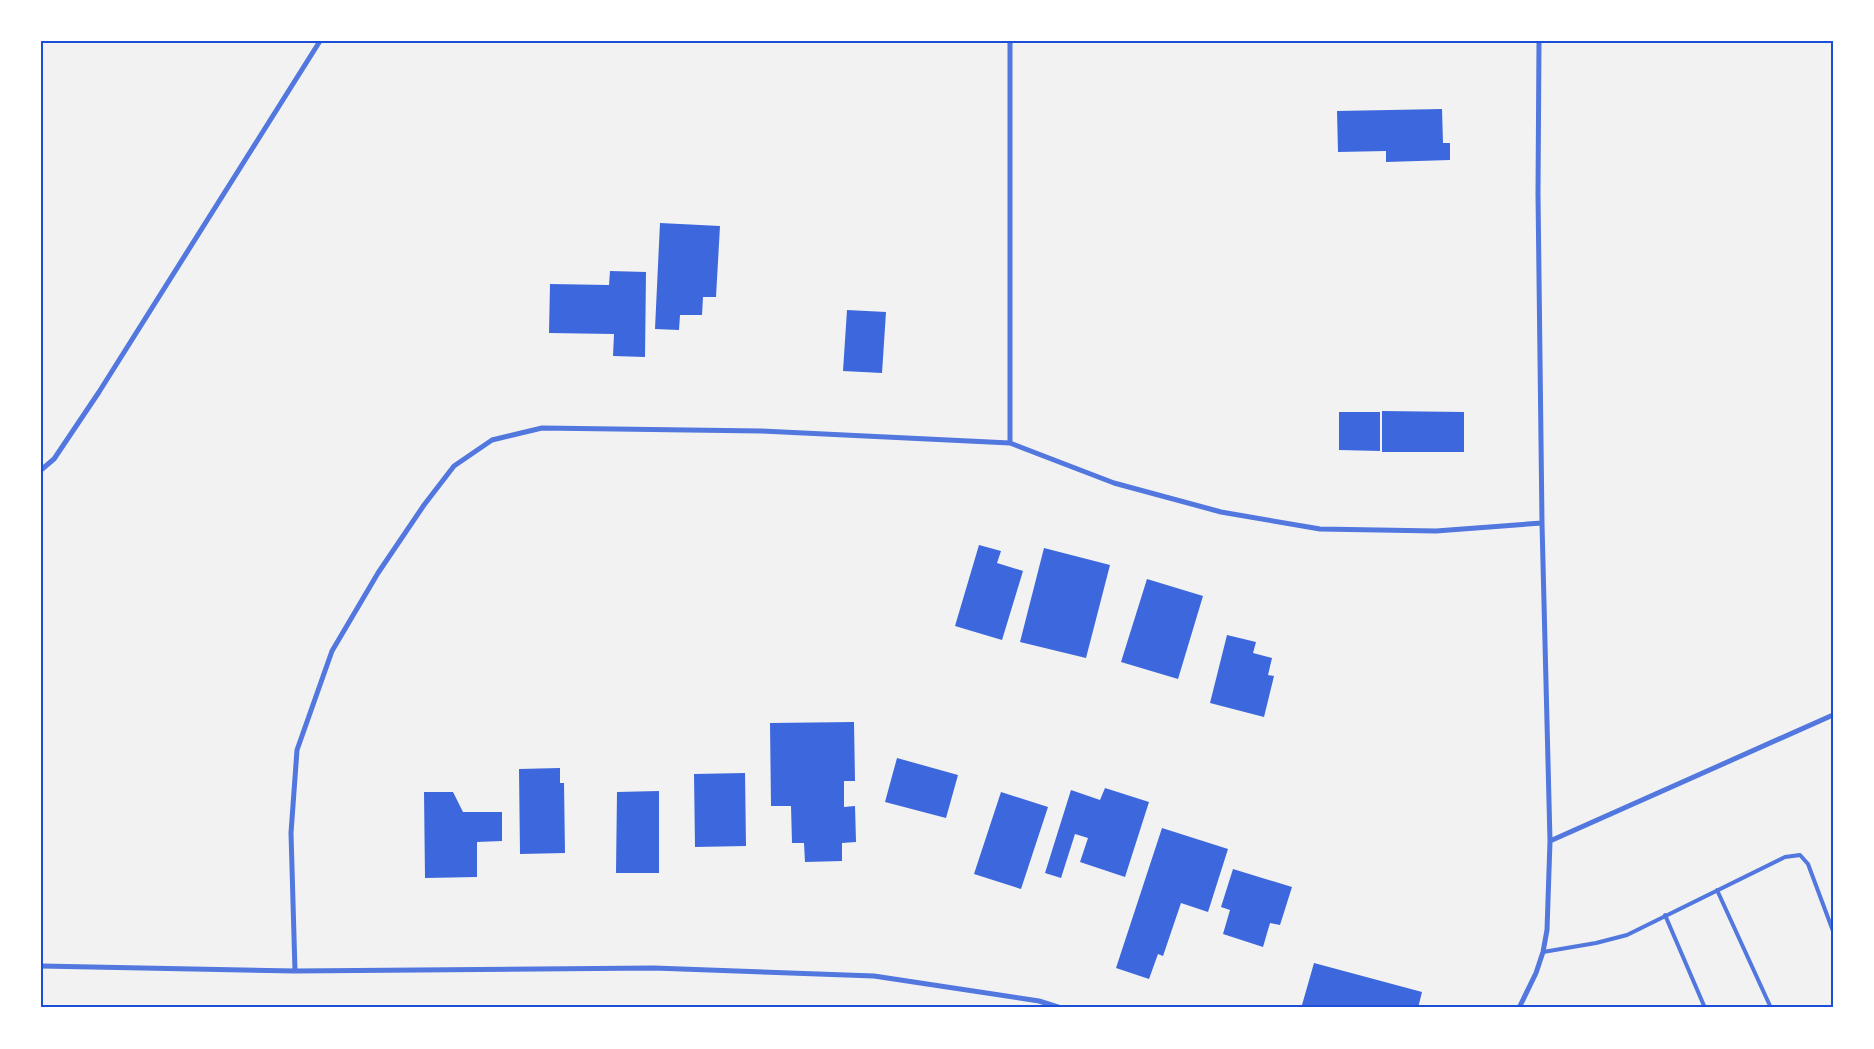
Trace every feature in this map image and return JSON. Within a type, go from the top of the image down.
[{"type":"street","points":[[41,470],[54,459],[99,392],[320,41]]},
{"type":"street","points":[[1010,41],[1010,443]]},
{"type":"street","points":[[1519,1008],[1536,973],[1543,952],[1547,930],[1550,841],[1542,523],[1538,194],[1539,41]]},
{"type":"street","points":[[295,971],[291,833],[297,750],[332,651],[378,573],[424,505],[454,466],[492,440],[542,428],[761,431],[1010,443],[1123,486],[1221,512],[1320,529],[1436,531],[1542,523]]},
{"type":"street","points":[[1550,841],[1833,715]]},
{"type":"street","points":[[41,966],[295,971],[654,968],[874,976],[1039,1001],[1061,1008]]},
{"type":"lane","points":[[1543,952],[1596,943],[1627,935],[1785,857],[1800,855],[1808,864],[1833,931]]},
{"type":"lane","points":[[1717,890],[1771,1008]]},
{"type":"lane","points":[[1665,915],[1705,1008]]},
{"type":"building","points":[[1442,109],[1443,143],[1450,143],[1450,160],[1386,162],[1386,151],[1338,152],[1337,111]]},
{"type":"building","points":[[660,223],[720,226],[716,297],[703,297],[702,315],[680,315],[679,330],[655,329]]},
{"type":"building","points":[[610,271],[646,272],[645,357],[613,356],[614,334],[549,333],[550,284],[609,285]]},
{"type":"building","points":[[847,310],[886,312],[882,373],[843,371]]},
{"type":"building","points":[[1382,411],[1464,412],[1464,452],[1382,452]]},
{"type":"building","points":[[1339,412],[1380,412],[1380,451],[1339,450]]},
{"type":"building","points":[[979,545],[1001,551],[997,563],[1023,571],[1002,640],[955,626]]},
{"type":"building","points":[[1044,548],[1110,565],[1086,658],[1020,642]]},
{"type":"building","points":[[1147,579],[1203,596],[1178,679],[1121,662]]},
{"type":"building","points":[[1227,635],[1256,642],[1253,653],[1272,658],[1268,675],[1274,676],[1264,717],[1210,703]]},
{"type":"building","points":[[854,722],[855,781],[844,781],[844,807],[855,806],[856,842],[842,843],[842,861],[805,862],[804,843],[792,843],[791,806],[771,806],[770,723]]},
{"type":"building","points":[[897,758],[958,775],[946,818],[885,802]]},
{"type":"building","points":[[560,768],[560,783],[564,783],[565,853],[520,854],[519,769]]},
{"type":"building","points":[[745,773],[746,846],[695,847],[694,774]]},
{"type":"building","points":[[1105,788],[1149,802],[1125,877],[1080,862],[1088,838],[1075,834],[1061,878],[1045,873],[1071,790],[1100,800]]},
{"type":"building","points":[[659,791],[659,873],[616,873],[617,792]]},
{"type":"building","points":[[424,792],[453,792],[463,812],[502,812],[502,841],[477,842],[477,877],[425,878]]},
{"type":"building","points":[[1001,792],[1048,807],[1021,889],[974,874]]},
{"type":"building","points":[[1162,828],[1228,849],[1208,912],[1181,903],[1163,956],[1158,954],[1149,979],[1116,968]]},
{"type":"building","points":[[1233,869],[1292,887],[1280,925],[1270,923],[1263,947],[1223,934],[1230,910],[1221,907]]},
{"type":"building","points":[[1314,963],[1422,992],[1418,1008],[1314,1008],[1302,1005]]}]
